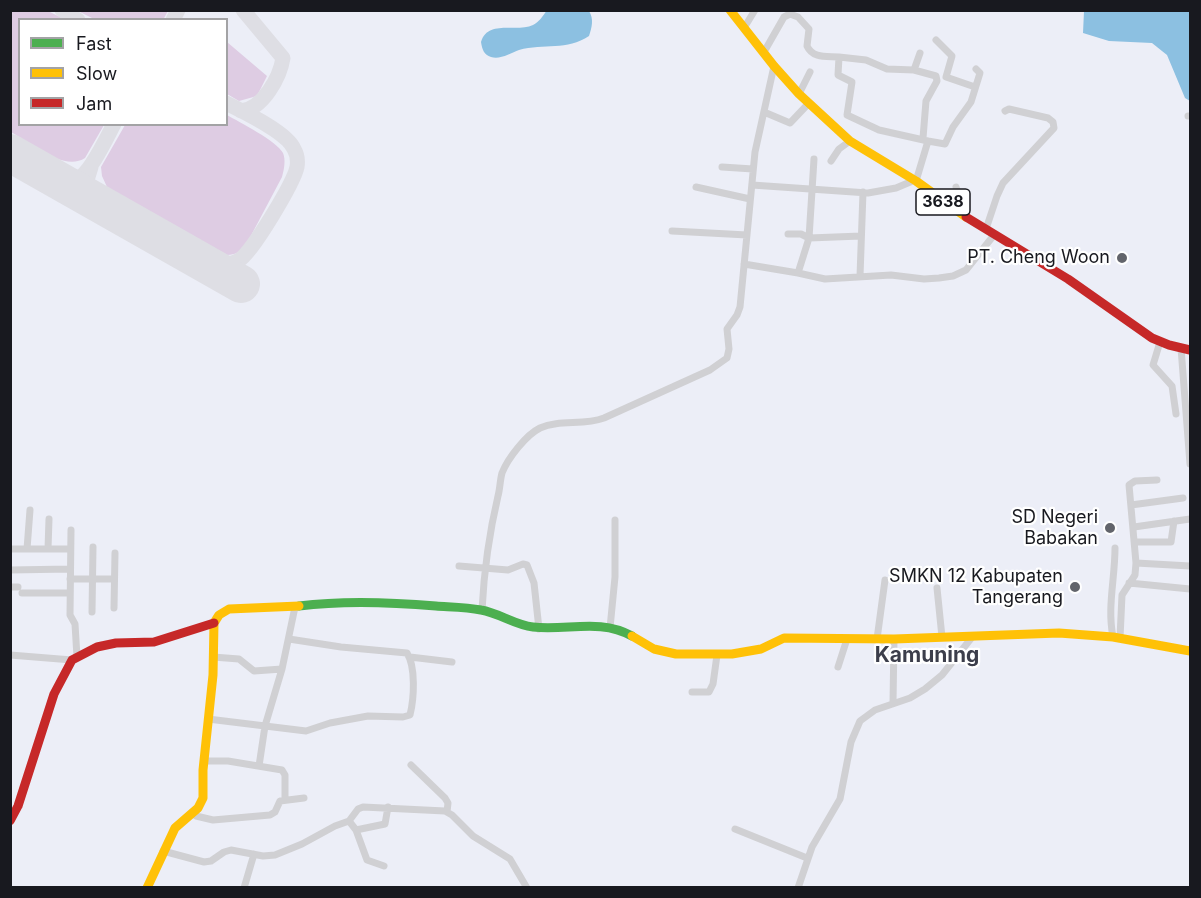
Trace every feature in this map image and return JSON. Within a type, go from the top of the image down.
[{"type":"street","points":[[744,28],[755,10]]},
{"type":"street","name":"3638","points":[[732,11],[774,66],[799,94],[850,141],[915,181],[955,211],[1051,268],[1160,342],[1186,349]]},
{"type":"street","points":[[752,185],[868,193],[896,188],[915,181],[926,140],[926,101],[937,77],[914,70],[886,69],[866,60],[822,57],[810,52],[807,46],[809,29],[798,17],[790,14],[784,17],[764,52]]},
{"type":"street","points":[[936,40],[952,56],[946,77],[975,87]]},
{"type":"street","points":[[914,70],[920,53]]},
{"type":"street","points":[[837,128],[847,115],[852,82],[838,75],[839,57]]},
{"type":"street","points":[[482,610],[492,518],[502,473],[528,437],[537,429],[548,425],[597,421],[710,370],[724,362],[729,354],[727,329],[740,307],[755,152],[774,66]]},
{"type":"street","points":[[847,115],[887,132],[945,144],[952,127],[971,102],[980,73],[976,69]]},
{"type":"street","points":[[799,94],[810,72]]},
{"type":"street","points":[[764,112],[790,123],[809,103]]},
{"type":"street","points":[[744,264],[825,279],[891,274],[924,279],[953,276],[966,270],[973,264],[990,232],[997,196],[1003,183],[1054,128],[1053,122],[1048,118],[1009,109],[1005,111]]},
{"type":"street","points":[[831,160],[839,149],[850,141]]},
{"type":"street","points":[[798,273],[809,238],[814,159]]},
{"type":"street","points":[[722,167],[753,169]]},
{"type":"street","points":[[696,187],[750,199]]},
{"type":"street","points":[[955,211],[958,193],[956,187]]},
{"type":"street","points":[[860,276],[863,192]]},
{"type":"street","points":[[672,231],[747,235]]},
{"type":"street","points":[[788,234],[801,234],[809,238],[861,236]]},
{"type":"street","points":[[1160,342],[1153,365],[1172,386],[1176,414]]},
{"type":"street","points":[[1186,349],[1191,464]]},
{"type":"street","points":[[1116,638],[1122,595],[1135,574],[1136,563],[1129,488],[1131,484],[1157,480]]},
{"type":"street","points":[[1131,506],[1183,498]]},
{"type":"street","points":[[27,549],[30,510]]},
{"type":"street","points":[[48,549],[49,519]]},
{"type":"street","points":[[1134,527],[1191,519]]},
{"type":"street","points":[[610,628],[615,577],[615,520]]},
{"type":"street","points":[[1135,542],[1172,542],[1174,521]]},
{"type":"street","points":[[10,821],[18,806],[54,694],[74,659],[75,624],[70,615],[71,530]]},
{"type":"street","points":[[92,612],[93,547]]},
{"type":"street","points":[[1115,548],[1110,618],[1116,638]]},
{"type":"street","points":[[10,549],[70,549]]},
{"type":"street","points":[[114,553],[114,608]]},
{"type":"street","points":[[1136,563],[1191,566]]},
{"type":"street","points":[[459,566],[508,570],[523,564],[527,565],[534,583],[539,628]]},
{"type":"street","points":[[10,570],[70,569]]},
{"type":"street","points":[[70,579],[114,579]]},
{"type":"street","points":[[877,639],[885,580]]},
{"type":"street","points":[[1129,583],[1191,589]]},
{"type":"street","points":[[937,588],[942,637]]},
{"type":"street","points":[[17,589],[70,593]]},
{"type":"street","points":[[147,888],[177,825],[193,813],[203,798],[214,623],[219,615],[229,609],[295,607],[322,603],[392,602],[482,610],[521,625],[539,628],[590,625],[610,628],[626,633],[660,652],[675,654],[717,655],[761,649],[784,638],[894,639],[1013,634],[1082,634],[1191,651]]},
{"type":"street","points":[[259,766],[265,726],[282,669],[295,607]]},
{"type":"street","points":[[10,655],[74,659],[97,646],[154,642],[214,623]]},
{"type":"street","points":[[798,888],[807,858],[840,799],[851,742],[857,726],[868,713],[910,698],[925,689],[942,675],[973,636]]},
{"type":"street","points":[[289,639],[406,653],[410,657],[425,660],[452,662]]},
{"type":"street","points":[[838,667],[847,639]]},
{"type":"street","points":[[893,703],[894,639]]},
{"type":"street","points":[[693,692],[709,692],[713,684],[717,655]]},
{"type":"street","points":[[213,657],[239,659],[254,671],[282,669]]},
{"type":"street","points":[[208,719],[306,731],[330,723],[369,716],[408,716],[414,694],[410,657]]},
{"type":"street","points":[[204,760],[228,761],[284,771],[285,799]]},
{"type":"street","points":[[411,765],[446,798],[447,812]]},
{"type":"street","points":[[193,813],[196,816],[213,820],[270,815],[275,812],[280,801],[304,798]]},
{"type":"street","points":[[163,851],[204,862],[228,850],[267,856],[288,850],[349,821],[358,809],[363,807],[447,812],[473,837],[510,859],[527,888]]},
{"type":"street","points":[[356,830],[385,824],[388,807]]},
{"type":"street","points":[[349,821],[356,830],[367,860],[384,866]]},
{"type":"street","points":[[735,830],[807,858]]},
{"type":"street","points":[[244,888],[255,854]]},
{"type":"shaded area","points":[[11,10],[48,11],[62,18],[18,18],[18,126],[103,126],[85,158],[77,161],[57,159],[11,132]]},
{"type":"shaded area","points":[[78,11],[168,11],[164,18],[92,18]]},
{"type":"shaded area","points":[[228,43],[267,76],[257,96],[239,101],[228,95]]},
{"type":"shaded area","points":[[228,116],[273,143],[283,153],[285,162],[282,177],[246,245],[238,252],[227,255],[107,187],[101,167],[124,126],[228,126]]},
{"type":"water","points":[[547,10],[589,11],[592,23],[589,36],[572,44],[528,48],[498,58],[487,55],[484,51],[481,42],[490,31],[533,25]]},
{"type":"water","points":[[1084,11],[1190,11],[1190,101],[1185,98],[1167,55],[1152,43],[1109,41],[1083,33]]},
{"type":"taxiway","points":[[62,10],[75,18]]},
{"type":"taxiway","points":[[174,18],[178,10]]},
{"type":"taxiway","points":[[241,111],[256,105],[269,91],[283,58],[243,10]]},
{"type":"taxiway","points":[[190,255],[221,264],[239,260],[253,245],[272,216],[297,167],[295,151],[283,136],[228,104]]},
{"type":"taxiway","points":[[46,173],[69,180],[82,176],[98,154],[113,126]]},
{"type":"taxiway","points":[[91,167],[86,191],[99,203]]},
{"type":"runway","points":[[10,153],[241,284]]},
{"type":"traffic: fast","points":[[299,606],[368,602],[465,608],[488,612],[533,627],[596,626],[632,636]]},
{"type":"traffic: slow","points":[[730,10],[799,94],[850,141],[916,181],[966,217]]},
{"type":"traffic: slow","points":[[147,888],[175,828],[198,808],[203,798],[203,770],[213,675],[214,623],[219,615],[229,609],[299,606]]},
{"type":"traffic: slow","points":[[632,636],[654,649],[676,654],[732,654],[761,649],[784,638],[894,639],[1059,633],[1113,637],[1190,651]]},
{"type":"traffic: jam","points":[[966,217],[1068,279],[1152,338],[1190,350]]},
{"type":"traffic: jam","points":[[10,821],[18,806],[54,694],[72,660],[97,647],[116,643],[154,642],[214,623]]},
{"type":"place","name":"PT. Cheng Woon","points":[[1122,258]]},
{"type":"place","name":"SD Negeri Babakan","points":[[1110,528]]},
{"type":"place","name":"SMKN 12 Kabupaten Tangerang","points":[[1075,587]]},
{"type":"district","name":"Kamuning","points":[[927,656]]}]
